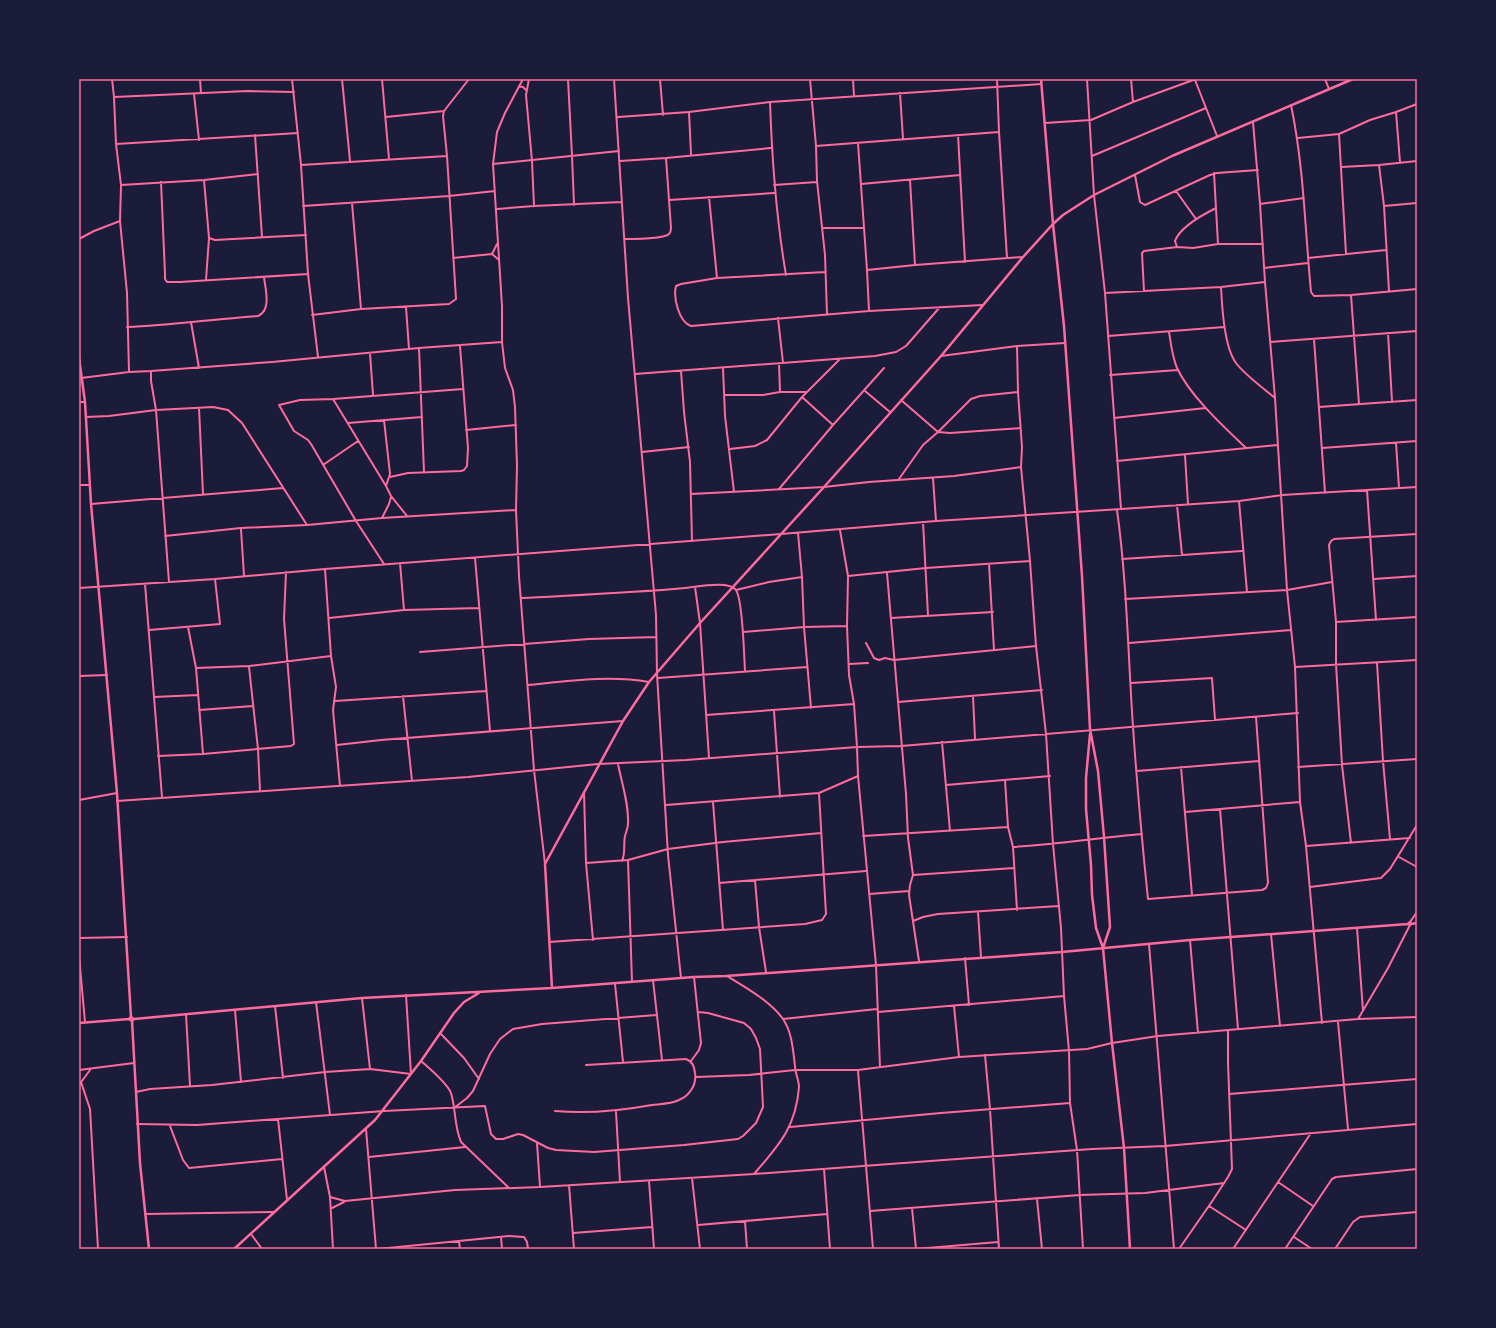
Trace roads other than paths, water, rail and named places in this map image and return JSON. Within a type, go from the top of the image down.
[{"type":"street","points":[[112,79],[116,144],[121,185],[120,221],[127,293],[129,372]]},
{"type":"street","points":[[200,79],[201,93]]},
{"type":"street","points":[[292,79],[301,165],[308,274],[318,357]]},
{"type":"street","points":[[342,79],[350,162]]},
{"type":"street","points":[[382,79],[389,159]]},
{"type":"street","points":[[312,315],[450,304],[456,299],[447,156],[443,122],[444,110],[469,79]]},
{"type":"street","points":[[523,79],[497,132],[493,164],[500,261],[502,342],[505,368],[514,397],[516,424],[516,510],[518,555],[534,770],[545,864],[552,988]]},
{"type":"street","points":[[529,79],[526,90],[534,206]]},
{"type":"street","points":[[568,79],[574,205]]},
{"type":"street","points":[[614,79],[618,117],[621,202],[656,615],[657,674],[668,849],[681,978]]},
{"type":"street","points":[[660,79],[663,115]]},
{"type":"street","points":[[810,79],[828,314]]},
{"type":"street","points":[[853,79],[854,96]]},
{"type":"street","points":[[997,79],[1007,258]]},
{"type":"street","points":[[1041,79],[1065,343],[1078,512],[1090,729],[1086,809],[1092,895],[1096,928],[1104,948],[1112,1043],[1124,1148],[1130,1249]]},
{"type":"street","points":[[1087,79],[1091,120],[1094,195],[1105,293],[1121,509]]},
{"type":"street","points":[[1130,79],[1133,102]]},
{"type":"street","points":[[1045,123],[1091,120],[1133,102],[1195,79],[1217,136]]},
{"type":"street","points":[[1325,79],[1329,89]]},
{"type":"street","points":[[545,864],[584,793],[598,764],[623,721],[649,682],[732,586],[782,534],[941,356],[1023,257],[1053,224],[1075,206],[1134,174],[1217,136],[1353,79]]},
{"type":"street","points":[[618,117],[663,115],[770,102],[1041,84]]},
{"type":"street","points":[[519,86],[526,90]]},
{"type":"street","points":[[114,97],[248,91],[294,92]]},
{"type":"street","points":[[900,93],[903,139]]},
{"type":"street","points":[[194,94],[199,140]]},
{"type":"street","points":[[770,102],[774,194],[778,234],[786,274]]},
{"type":"street","points":[[1298,138],[1339,134],[1375,118],[1417,104]]},
{"type":"street","points":[[1291,105],[1298,138],[1308,263],[1312,292],[1314,296],[1351,295],[1417,289]]},
{"type":"street","points":[[1092,156],[1206,108]]},
{"type":"street","points":[[386,117],[444,110]]},
{"type":"street","points":[[689,112],[691,154]]},
{"type":"street","points":[[1396,112],[1400,162]]},
{"type":"street","points":[[1253,121],[1275,398],[1287,590],[1295,667],[1298,714],[1298,767],[1300,802],[1306,846],[1322,1023]]},
{"type":"street","points":[[816,146],[999,132]]},
{"type":"street","points":[[116,144],[298,133]]},
{"type":"street","points":[[1339,134],[1346,254]]},
{"type":"street","points":[[255,135],[262,237]]},
{"type":"street","points":[[958,135],[965,262]]},
{"type":"street","points":[[858,143],[869,311]]},
{"type":"street","points":[[620,160],[666,158],[691,154],[771,148]]},
{"type":"street","points":[[493,164],[619,151]]},
{"type":"street","points":[[301,165],[447,156]]},
{"type":"street","points":[[624,239],[668,235],[671,228],[666,158]]},
{"type":"street","points":[[1341,167],[1417,161]]},
{"type":"street","points":[[1379,165],[1384,206],[1389,291]]},
{"type":"street","points":[[1134,174],[1140,202],[1145,205],[1214,173],[1258,170]]},
{"type":"street","points":[[1214,173],[1218,244]]},
{"type":"street","points":[[121,185],[204,180],[258,174]]},
{"type":"street","points":[[861,184],[960,175]]},
{"type":"street","points":[[204,180],[209,238],[206,280]]},
{"type":"street","points":[[910,180],[915,265]]},
{"type":"street","points":[[161,182],[165,279],[169,283],[308,274]]},
{"type":"street","points":[[774,185],[817,182]]},
{"type":"street","points":[[303,206],[449,196],[495,191]]},
{"type":"street","points":[[1176,191],[1196,220]]},
{"type":"street","points":[[669,200],[774,194]]},
{"type":"street","points":[[709,197],[717,278]]},
{"type":"street","points":[[1260,204],[1304,198]]},
{"type":"street","points":[[496,209],[621,202]]},
{"type":"street","points":[[352,203],[361,310]]},
{"type":"street","points":[[1384,206],[1417,203]]},
{"type":"street","points":[[1177,247],[1175,240],[1177,235],[1196,220],[1216,208]]},
{"type":"street","points":[[79,238],[120,221]]},
{"type":"street","points":[[822,228],[864,228]]},
{"type":"street","points":[[209,238],[215,240],[306,235]]},
{"type":"street","points":[[492,254],[498,243]]},
{"type":"street","points":[[1144,291],[1142,253],[1144,251],[1177,247],[1193,248],[1218,244],[1262,244]]},
{"type":"street","points":[[1308,258],[1386,250]]},
{"type":"street","points":[[453,258],[492,254],[500,261]]},
{"type":"street","points":[[867,270],[1023,257]]},
{"type":"street","points":[[1264,268],[1308,263]]},
{"type":"street","points":[[825,272],[717,278],[681,284],[676,286],[678,308],[683,320],[689,325],[696,326],[828,314],[983,305]]},
{"type":"street","points":[[127,327],[175,324],[261,315],[264,313],[266,307],[264,277]]},
{"type":"street","points":[[1105,293],[1221,287],[1265,282]]},
{"type":"street","points":[[1221,287],[1224,327],[1232,357],[1236,363],[1275,398]]},
{"type":"street","points":[[1351,295],[1359,404]]},
{"type":"street","points":[[406,307],[409,349]]},
{"type":"street","points":[[635,374],[875,356],[900,350],[906,346],[940,307]]},
{"type":"street","points":[[778,318],[783,363]]},
{"type":"street","points":[[191,322],[199,368]]},
{"type":"street","points":[[1108,336],[1224,327]]},
{"type":"street","points":[[1270,342],[1417,330]]},
{"type":"street","points":[[1169,332],[1173,356],[1178,370],[1190,389],[1206,408],[1246,448]]},
{"type":"street","points":[[1388,333],[1392,402]]},
{"type":"street","points":[[1314,339],[1325,493]]},
{"type":"street","points":[[81,378],[129,372],[199,368],[502,342]]},
{"type":"street","points":[[941,356],[1017,346],[1065,343]]},
{"type":"street","points":[[390,477],[402,474],[424,472],[461,471],[466,468],[468,462],[460,345]]},
{"type":"street","points":[[1017,346],[1018,392],[1022,447],[1021,466],[1036,646],[1042,690],[1050,776],[1053,844],[1059,906],[1064,996],[1069,1051],[1070,1103],[1077,1150],[1083,1249]]},
{"type":"street","points":[[419,348],[424,472]]},
{"type":"street","points":[[370,353],[373,396]]},
{"type":"street","points":[[79,358],[85,402],[91,504],[118,801],[137,1124],[149,1249]]},
{"type":"street","points":[[730,449],[755,446],[764,442],[802,397],[840,358]]},
{"type":"street","points":[[779,363],[780,392]]},
{"type":"street","points":[[723,368],[726,416],[734,492]]},
{"type":"street","points":[[779,489],[884,368]]},
{"type":"street","points":[[1110,375],[1178,370]]},
{"type":"street","points":[[151,371],[151,382],[156,410],[169,582]]},
{"type":"street","points":[[681,371],[691,474],[692,541]]},
{"type":"street","points":[[384,564],[356,521],[309,441],[297,434],[291,427],[279,405],[300,400],[333,399],[463,389]]},
{"type":"street","points":[[865,391],[890,412]]},
{"type":"street","points":[[725,395],[763,395],[780,392],[808,392]]},
{"type":"street","points":[[899,479],[922,445],[938,432],[966,403],[974,397],[1018,392]]},
{"type":"street","points":[[802,397],[833,425]]},
{"type":"street","points":[[333,399],[359,440],[391,496],[407,517]]},
{"type":"street","points":[[901,400],[938,432],[950,433],[1020,428]]},
{"type":"street","points":[[1319,407],[1417,400]]},
{"type":"street","points":[[79,402],[85,402]]},
{"type":"street","points":[[86,417],[109,416],[156,410],[213,407],[228,410],[238,418],[253,438],[283,488],[308,525]]},
{"type":"street","points":[[199,408],[203,494]]},
{"type":"street","points":[[1114,418],[1206,408]]},
{"type":"street","points":[[348,423],[422,417]]},
{"type":"street","points":[[384,420],[390,477],[386,486]]},
{"type":"street","points":[[466,430],[516,424]]},
{"type":"street","points":[[323,465],[359,440]]},
{"type":"street","points":[[1322,448],[1417,441]]},
{"type":"street","points":[[1396,443],[1399,488]]},
{"type":"street","points":[[1117,461],[1277,445]]},
{"type":"street","points":[[642,452],[689,447]]},
{"type":"street","points":[[1185,455],[1188,504]]},
{"type":"street","points":[[691,494],[824,487],[899,479],[933,478],[1021,466]]},
{"type":"street","points":[[933,478],[936,521]]},
{"type":"street","points":[[79,485],[90,484]]},
{"type":"street","points":[[79,588],[99,588],[215,579],[384,564],[840,530],[936,521],[1117,510],[1239,501],[1282,495],[1417,487]]},
{"type":"street","points":[[91,504],[283,488]]},
{"type":"street","points":[[1367,490],[1376,620]]},
{"type":"street","points":[[382,518],[391,496]]},
{"type":"street","points":[[1239,501],[1246,592]]},
{"type":"street","points":[[1177,505],[1182,555]]},
{"type":"street","points":[[165,536],[241,528],[308,525],[382,518],[516,510]]},
{"type":"street","points":[[1117,510],[1129,643],[1133,726],[1148,899],[1262,890],[1267,885],[1256,717]]},
{"type":"street","points":[[923,522],[928,615]]},
{"type":"street","points":[[241,528],[244,576]]},
{"type":"street","points":[[840,530],[848,576],[847,626],[849,664],[854,704],[858,776],[868,894],[876,965],[880,1067]]},
{"type":"street","points":[[798,533],[811,708]]},
{"type":"street","points":[[1351,843],[1342,765],[1336,664],[1336,622],[1329,545],[1334,539],[1417,534]]},
{"type":"street","points":[[1122,559],[1242,551]]},
{"type":"street","points":[[475,558],[490,731]]},
{"type":"street","points":[[848,576],[926,568],[1030,561]]},
{"type":"street","points":[[400,563],[404,610]]},
{"type":"street","points":[[989,564],[993,612],[994,650]]},
{"type":"street","points":[[325,569],[331,656],[336,687],[333,710],[340,786]]},
{"type":"street","points":[[158,756],[258,750],[291,746],[294,744],[284,619],[286,572]]},
{"type":"street","points":[[887,573],[906,794],[907,834],[913,875],[909,891],[919,961]]},
{"type":"street","points":[[1374,579],[1417,576]]},
{"type":"street","points":[[736,590],[769,582],[802,577]]},
{"type":"street","points":[[148,630],[220,624],[215,579]]},
{"type":"street","points":[[1125,600],[1287,590],[1332,582]]},
{"type":"street","points":[[145,584],[162,797]]},
{"type":"street","points":[[521,598],[653,591],[715,585],[732,586],[736,590],[740,607],[745,671]]},
{"type":"street","points":[[695,587],[700,623],[710,758]]},
{"type":"street","points":[[329,618],[404,610],[479,608]]},
{"type":"street","points":[[891,618],[993,612]]},
{"type":"street","points":[[1336,622],[1417,617]]},
{"type":"street","points":[[743,632],[804,627],[847,626]]},
{"type":"street","points":[[188,627],[196,668],[203,754]]},
{"type":"street","points":[[1129,643],[1292,630]]},
{"type":"street","points":[[420,652],[589,639],[656,637]]},
{"type":"street","points":[[866,643],[876,660],[888,658],[894,660],[1036,646]]},
{"type":"street","points":[[196,668],[288,663],[331,656]]},
{"type":"street","points":[[1295,667],[1417,660]]},
{"type":"street","points":[[849,664],[868,663]]},
{"type":"street","points":[[1377,663],[1383,761],[1390,839]]},
{"type":"street","points":[[249,666],[258,750],[260,791]]},
{"type":"street","points":[[658,678],[807,667]]},
{"type":"street","points":[[79,676],[107,675]]},
{"type":"street","points":[[1131,683],[1212,678],[1215,720]]},
{"type":"street","points":[[528,685],[604,679],[629,679],[649,682]]},
{"type":"street","points":[[898,702],[1042,690]]},
{"type":"street","points":[[335,701],[486,691]]},
{"type":"street","points":[[154,697],[198,694]]},
{"type":"street","points":[[403,696],[412,781]]},
{"type":"street","points":[[973,696],[975,740]]},
{"type":"street","points":[[706,715],[854,704]]},
{"type":"street","points":[[199,710],[253,706]]},
{"type":"street","points":[[774,710],[780,797]]},
{"type":"street","points":[[118,801],[468,777],[598,764],[710,758],[857,747],[901,746],[1090,729],[1298,714]]},
{"type":"street","points":[[337,745],[532,727],[623,721]]},
{"type":"street","points":[[1090,729],[1098,771],[1110,927],[1104,948]]},
{"type":"street","points":[[942,742],[950,831]]},
{"type":"street","points":[[1298,767],[1342,765],[1417,758]]},
{"type":"street","points":[[1137,771],[1258,761]]},
{"type":"street","points":[[618,764],[628,807],[628,826],[625,837],[625,853],[622,861]]},
{"type":"street","points":[[1181,768],[1192,895]]},
{"type":"street","points":[[666,805],[819,793],[858,776]]},
{"type":"street","points":[[946,784],[1050,776]]},
{"type":"street","points":[[1005,780],[1008,827],[1013,847],[1017,910]]},
{"type":"street","points":[[584,793],[586,863],[593,940]]},
{"type":"street","points":[[550,942],[722,931],[806,924],[820,921],[826,914],[825,875],[819,793]]},
{"type":"street","points":[[79,800],[117,794]]},
{"type":"street","points":[[713,802],[720,883],[722,931]]},
{"type":"street","points":[[1185,812],[1300,802]]},
{"type":"street","points":[[1220,809],[1238,1029]]},
{"type":"street","points":[[1310,887],[1381,878],[1399,857],[1417,825]]},
{"type":"street","points":[[863,836],[1008,827]]},
{"type":"street","points":[[586,863],[628,860],[668,849],[821,833]]},
{"type":"street","points":[[1013,847],[1142,834]]},
{"type":"street","points":[[1306,846],[1410,838]]},
{"type":"street","points":[[1399,857],[1417,867]]},
{"type":"street","points":[[628,860],[632,982]]},
{"type":"street","points":[[913,875],[1014,868]]},
{"type":"street","points":[[720,883],[866,871]]},
{"type":"street","points":[[755,880],[759,928],[766,972]]},
{"type":"street","points":[[868,894],[909,891]]},
{"type":"street","points":[[913,921],[930,915],[1059,906]]},
{"type":"street","points":[[978,912],[981,957]]},
{"type":"street","points":[[1358,1020],[1417,912]]},
{"type":"street","points":[[79,1024],[362,998],[615,984],[652,980],[1062,952],[1190,940],[1314,932],[1417,923]]},
{"type":"street","points":[[1357,928],[1363,1011]]},
{"type":"street","points":[[1271,934],[1280,1026]]},
{"type":"street","points":[[79,938],[127,937]]},
{"type":"street","points":[[1190,940],[1198,1033]]},
{"type":"street","points":[[1149,944],[1158,1036],[1165,1146],[1174,1249]]},
{"type":"street","points":[[79,956],[85,1023]]},
{"type":"street","points":[[965,958],[969,1005]]},
{"type":"street","points":[[726,976],[759,996],[783,1019],[793,1046],[795,1070],[799,1085],[793,1119],[789,1127],[779,1144],[754,1174]]},
{"type":"street","points":[[691,1061],[699,1050],[701,1043],[694,977]]},
{"type":"street","points":[[652,980],[662,1060]]},
{"type":"street","points":[[615,984],[623,1062]]},
{"type":"street","points":[[234,1249],[384,1111],[422,1061],[460,1006],[479,992]]},
{"type":"street","points":[[406,995],[412,1074]]},
{"type":"street","points":[[877,1012],[1064,996]]},
{"type":"street","points":[[362,998],[370,1070]]},
{"type":"street","points":[[316,1002],[330,1115]]},
{"type":"street","points":[[275,1006],[283,1078]]},
{"type":"street","points":[[954,1006],[959,1057]]},
{"type":"street","points":[[783,1019],[877,1009]]},
{"type":"street","points":[[235,1010],[241,1082]]},
{"type":"street","points":[[137,1124],[170,1126],[197,1125],[384,1111],[485,1106],[491,1134],[496,1140],[503,1140],[518,1134],[523,1135],[548,1148],[556,1150],[594,1152],[684,1146],[738,1139],[750,1131],[762,1112],[763,1092],[760,1074],[760,1049],[751,1029],[744,1024],[708,1012],[698,1012]]},
{"type":"street","points":[[186,1014],[190,1086]]},
{"type":"street","points":[[453,1108],[467,1098],[473,1091],[494,1048],[506,1034],[513,1029],[542,1024],[656,1016]]},
{"type":"street","points":[[696,1077],[760,1074],[795,1070],[858,1070],[959,1057],[1087,1049],[1112,1043],[1158,1036],[1358,1020],[1417,1017]]},
{"type":"street","points":[[1338,1022],[1348,1129]]},
{"type":"street","points":[[1179,1249],[1209,1206],[1232,1169],[1228,1030]]},
{"type":"street","points":[[440,1033],[464,1058],[479,1079]]},
{"type":"street","points":[[985,1055],[999,1249]]},
{"type":"street","points":[[586,1065],[681,1058],[691,1061]]},
{"type":"street","points":[[422,1061],[451,1094],[458,1134],[461,1142],[510,1189]]},
{"type":"street","points":[[555,1111],[584,1113],[616,1111],[678,1101],[692,1090],[696,1077],[691,1061]]},
{"type":"street","points":[[79,1070],[134,1063]]},
{"type":"street","points":[[79,1085],[90,1069]]},
{"type":"street","points":[[136,1092],[150,1089],[283,1078],[325,1072],[370,1070],[412,1074]]},
{"type":"street","points":[[858,1070],[873,1249]]},
{"type":"street","points":[[1229,1094],[1417,1079]]},
{"type":"street","points":[[81,1082],[90,1109],[98,1249]]},
{"type":"street","points":[[789,1127],[1070,1103]]},
{"type":"street","points":[[616,1111],[620,1182]]},
{"type":"street","points":[[278,1119],[287,1200]]},
{"type":"street","points":[[330,1197],[345,1201],[455,1190],[510,1189],[754,1174],[1077,1150],[1165,1146],[1417,1124]]},
{"type":"street","points":[[170,1126],[183,1160],[189,1168],[282,1159]]},
{"type":"street","points":[[366,1128],[377,1249],[501,1237],[524,1237],[527,1242],[528,1249]]},
{"type":"street","points":[[1234,1249],[1311,1133]]},
{"type":"street","points":[[537,1142],[540,1187]]},
{"type":"street","points":[[369,1157],[466,1147]]},
{"type":"street","points":[[324,1167],[332,1208],[333,1249]]},
{"type":"street","points":[[824,1169],[830,1249]]},
{"type":"street","points":[[1285,1249],[1329,1182],[1336,1177],[1417,1169]]},
{"type":"street","points":[[692,1178],[700,1249]]},
{"type":"street","points":[[649,1180],[654,1249]]},
{"type":"street","points":[[1278,1182],[1313,1206]]},
{"type":"street","points":[[870,1211],[1080,1195],[1145,1193],[1224,1183]]},
{"type":"street","points":[[563,1249],[574,1249],[569,1185]]},
{"type":"street","points":[[1037,1199],[1042,1249]]},
{"type":"street","points":[[332,1208],[345,1201]]},
{"type":"street","points":[[1209,1206],[1246,1230]]},
{"type":"street","points":[[912,1208],[916,1249],[998,1242]]},
{"type":"street","points":[[145,1214],[275,1212]]},
{"type":"street","points":[[1335,1249],[1353,1222],[1360,1217],[1417,1212]]},
{"type":"street","points":[[698,1225],[827,1214]]},
{"type":"street","points":[[744,1221],[747,1249]]},
{"type":"street","points":[[573,1233],[652,1227]]},
{"type":"street","points":[[250,1234],[262,1249]]},
{"type":"street","points":[[501,1237],[502,1249]]},
{"type":"street","points":[[1294,1237],[1312,1249]]},
{"type":"street","points":[[459,1241],[460,1249]]},
{"type":"street","points":[[420,1245],[421,1249]]}]
